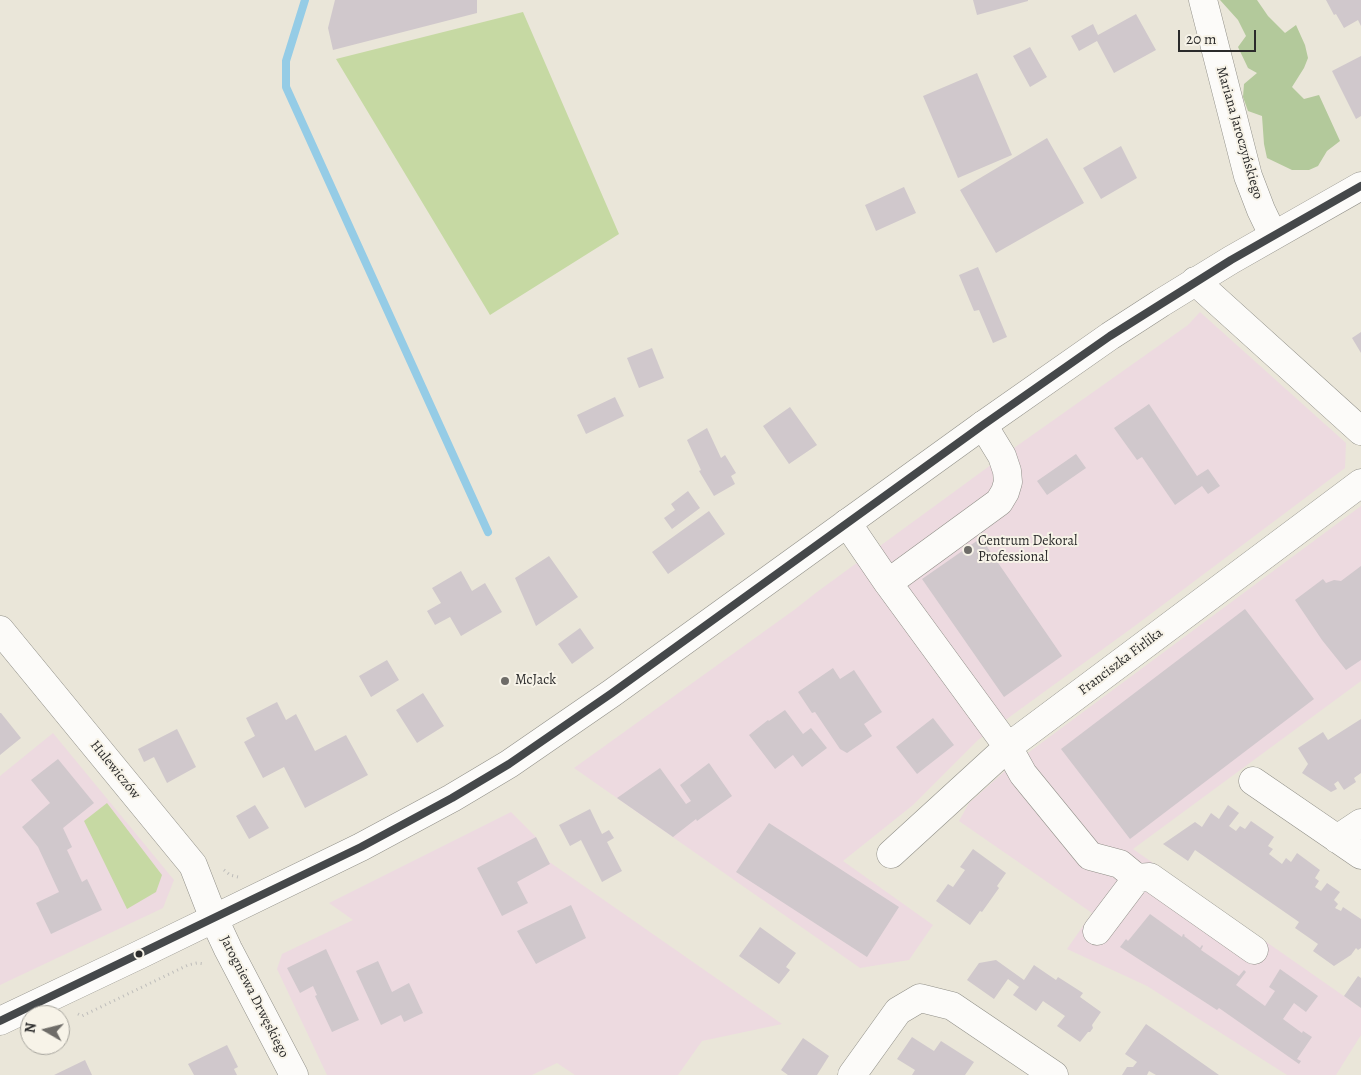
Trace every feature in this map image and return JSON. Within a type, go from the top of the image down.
[{"type":"main road","name":"Mariana Jaroczyńskiego","points":[[1203,0],[1248,176],[1273,235]]},
{"type":"main road","points":[[0,1021],[214,919],[369,842],[452,798],[509,764],[612,693],[983,425],[1110,336],[1195,281],[1361,186]]},
{"type":"main road","points":[[1195,281],[1361,431]]},
{"type":"main road","points":[[888,583],[999,502],[1008,482],[1008,471],[1002,456],[983,425]]},
{"type":"main road","name":"Franciszka Firlika","points":[[891,854],[1008,747],[1361,483]]},
{"type":"main road","points":[[847,523],[888,583],[1008,747],[1023,774],[1090,856],[1120,864],[1137,878],[1150,877],[1254,950]]},
{"type":"main road","name":"Hulewiczów","points":[[0,630],[193,865],[214,919]]},
{"type":"main road","points":[[1253,781],[1361,855]]},
{"type":"main road","points":[[1337,839],[1361,823]]},
{"type":"main road","points":[[1097,931],[1137,878]]},
{"type":"main road","name":"Jarogniewa Drwęskiego","points":[[214,919],[238,970],[294,1075]]},
{"type":"main road","points":[[852,1075],[898,1010],[920,998],[952,1006],[1054,1075]]},
{"type":"path","points":[[130,992],[188,965],[197,963],[213,968]]},
{"type":"shaded area","points":[[1200,312],[1346,443],[1345,468],[1136,625],[978,740],[913,805],[843,861],[933,925],[909,960],[860,968],[574,768],[794,610],[1014,448],[1188,325]]},
{"type":"shaded area","points":[[1361,506],[1361,681],[1133,849],[1361,1008],[1361,1035],[1336,1075],[1287,1075],[1147,986],[1067,949],[1092,913],[959,821],[969,803],[1013,764]]},
{"type":"shaded area","points":[[53,733],[174,880],[163,908],[0,985],[0,776]]},
{"type":"shaded area","points":[[511,812],[536,837],[548,861],[782,1024],[702,1041],[678,1075],[575,1075],[557,1063],[532,1075],[327,1075],[277,969],[282,954],[353,920],[329,903]]},
{"type":"green space","points":[[1220,0],[1257,0],[1268,16],[1285,33],[1296,25],[1305,45],[1308,58],[1292,87],[1304,99],[1319,95],[1340,141],[1327,151],[1318,166],[1309,170],[1292,170],[1267,158],[1262,116],[1248,111],[1243,97],[1244,84],[1257,73],[1248,68],[1238,47],[1246,36],[1238,20]]},
{"type":"green space","points":[[523,12],[619,234],[490,315],[336,59]]},
{"type":"green space","points":[[107,803],[162,875],[156,892],[127,909],[84,821]]},
{"type":"building","points":[[335,0],[477,0],[477,13],[333,50],[328,28]]},
{"type":"building","points":[[973,0],[1028,0],[1028,1],[977,15]]},
{"type":"building","points":[[1326,0],[1361,0],[1361,26],[1358,20],[1344,28]]},
{"type":"building","points":[[1136,14],[1156,50],[1114,73],[1097,41],[1079,51],[1071,36],[1093,24],[1098,35]]},
{"type":"building","points":[[1030,47],[1047,77],[1030,87],[1013,56]]},
{"type":"building","points":[[1361,56],[1361,116],[1356,119],[1332,71]]},
{"type":"building","points":[[977,73],[1012,155],[958,178],[923,96]]},
{"type":"building","points":[[1047,138],[1084,203],[996,253],[960,190]]},
{"type":"building","points":[[1121,146],[1137,178],[1101,199],[1083,168]]},
{"type":"building","points":[[904,187],[916,213],[876,231],[865,205]]},
{"type":"building","points":[[978,267],[1007,337],[993,343],[979,310],[974,311],[959,275]]},
{"type":"building","points":[[1361,332],[1361,353],[1352,338]]},
{"type":"building","points":[[652,348],[664,378],[639,388],[627,358]]},
{"type":"building","points":[[615,397],[624,416],[586,434],[577,415]]},
{"type":"building","points":[[1149,404],[1197,476],[1208,469],[1220,486],[1208,494],[1202,486],[1175,505],[1142,457],[1137,460],[1114,428]]},
{"type":"building","points":[[790,407],[817,445],[789,464],[763,426]]},
{"type":"building","points":[[707,428],[721,458],[725,455],[736,473],[731,476],[735,484],[714,496],[699,471],[701,470],[687,440]]},
{"type":"building","points":[[1076,454],[1086,468],[1047,495],[1037,481]]},
{"type":"building","points":[[688,491],[700,508],[672,529],[664,518],[675,510],[671,504]]},
{"type":"building","points":[[709,511],[725,534],[668,574],[652,552]]},
{"type":"building","points":[[981,538],[1062,656],[1004,697],[922,579]]},
{"type":"building","points":[[549,556],[578,597],[536,626],[515,578]]},
{"type":"building","points":[[1361,566],[1361,660],[1346,670],[1322,640],[1295,600],[1323,579],[1326,583],[1334,580],[1341,581]]},
{"type":"building","points":[[461,571],[472,591],[485,583],[502,612],[461,636],[450,617],[435,625],[427,611],[441,603],[432,588]]},
{"type":"building","points":[[1245,609],[1314,699],[1130,839],[1061,749]]},
{"type":"building","points":[[580,628],[594,648],[572,664],[558,644]]},
{"type":"building","points":[[387,660],[399,680],[371,697],[359,676]]},
{"type":"building","points":[[833,668],[840,679],[854,670],[882,712],[864,724],[872,736],[847,753],[840,749],[815,712],[812,713],[798,692]]},
{"type":"building","points":[[423,693],[444,726],[417,743],[396,710]]},
{"type":"building","points":[[277,702],[286,720],[296,714],[315,751],[346,735],[368,775],[305,808],[284,767],[263,778],[244,742],[255,736],[246,718]]},
{"type":"building","points":[[785,710],[803,734],[811,728],[827,748],[802,767],[793,755],[775,769],[749,735]]},
{"type":"building","points":[[0,713],[21,738],[0,755]]},
{"type":"building","points":[[933,718],[954,745],[917,774],[896,747]]},
{"type":"building","points":[[1361,719],[1361,773],[1354,778],[1356,782],[1344,790],[1338,781],[1334,784],[1337,789],[1331,792],[1302,773],[1308,764],[1298,748],[1323,732],[1328,740]]},
{"type":"building","points":[[177,729],[196,767],[167,783],[154,757],[144,762],[138,749]]},
{"type":"building","points":[[58,759],[94,803],[63,828],[72,847],[67,850],[82,882],[87,879],[102,910],[51,934],[36,903],[59,892],[38,847],[22,827],[50,803],[31,780]]},
{"type":"building","points":[[709,763],[732,796],[697,821],[696,819],[673,837],[617,798],[660,768],[686,804],[691,801],[680,785]]},
{"type":"building","points":[[255,805],[269,828],[249,839],[236,816]]},
{"type":"building","points":[[1228,805],[1239,813],[1229,826],[1236,831],[1240,826],[1245,829],[1251,821],[1274,837],[1268,846],[1273,849],[1269,854],[1282,864],[1286,858],[1291,862],[1297,853],[1320,870],[1315,878],[1319,881],[1315,887],[1321,891],[1327,883],[1340,892],[1334,900],[1338,904],[1335,908],[1341,911],[1343,907],[1361,919],[1361,948],[1358,950],[1356,948],[1351,955],[1334,966],[1313,951],[1318,944],[1295,928],[1299,922],[1195,850],[1188,861],[1163,844],[1195,822],[1202,827],[1211,813],[1219,819]]},
{"type":"building","points":[[590,809],[602,834],[609,830],[614,838],[607,842],[622,871],[602,882],[581,840],[570,846],[559,825]]},
{"type":"building","points":[[769,823],[899,907],[867,957],[736,872]]},
{"type":"building","points":[[536,837],[550,864],[517,882],[528,903],[502,916],[477,868]]},
{"type":"building","points":[[973,849],[1006,873],[997,886],[999,888],[970,925],[936,901],[948,884],[953,887],[965,870],[960,867]]},
{"type":"building","points":[[571,905],[586,938],[536,964],[517,931]]},
{"type":"building","points":[[1150,914],[1182,937],[1183,934],[1185,935],[1200,948],[1202,945],[1201,950],[1239,976],[1244,970],[1246,972],[1236,985],[1265,1006],[1275,991],[1269,987],[1280,969],[1318,996],[1306,1012],[1294,1003],[1283,1019],[1302,1033],[1303,1031],[1312,1037],[1297,1059],[1301,1061],[1299,1064],[1219,1008],[1217,1010],[1120,947],[1126,939],[1128,941]]},
{"type":"building","points":[[760,927],[796,953],[786,967],[790,970],[779,984],[739,956]]},
{"type":"building","points":[[326,949],[359,1020],[332,1032],[315,996],[317,995],[313,986],[300,993],[287,968]]},
{"type":"building","points":[[996,960],[1024,980],[1034,965],[1056,980],[1058,977],[1083,993],[1080,997],[1101,1012],[1092,1025],[1093,1028],[1080,1042],[1057,1026],[1065,1016],[1043,1001],[1036,1011],[1013,995],[1019,987],[1008,979],[994,999],[967,980],[979,963]]},
{"type":"building","points":[[378,961],[392,992],[409,983],[423,1013],[404,1022],[401,1015],[381,1025],[356,971]]},
{"type":"building","points":[[1358,976],[1361,978],[1361,1008],[1344,996]]},
{"type":"building","points":[[1146,1024],[1219,1075],[1156,1075],[1149,1071],[1147,1075],[1122,1075],[1127,1067],[1133,1067],[1137,1062],[1125,1054]]},
{"type":"building","points":[[912,1037],[934,1051],[941,1041],[974,1062],[965,1075],[912,1075],[915,1070],[897,1059]]},
{"type":"building","points":[[803,1038],[829,1056],[817,1075],[788,1075],[781,1070]]},
{"type":"building","points":[[227,1045],[238,1067],[234,1069],[237,1075],[194,1075],[188,1064]]},
{"type":"building","points":[[85,1060],[92,1075],[54,1075]]},
{"type":"waterway","points":[[305,0],[286,61],[286,87],[488,532]]},
{"type":"transit line","points":[[0,1021],[361,847],[452,798],[509,764],[612,693],[983,425],[1110,336],[1231,260],[1361,186]]},
{"type":"place","name":"Centrum Dekoral Professional","points":[[968,550]]},
{"type":"place","name":"McJack","points":[[505,681]]}]
